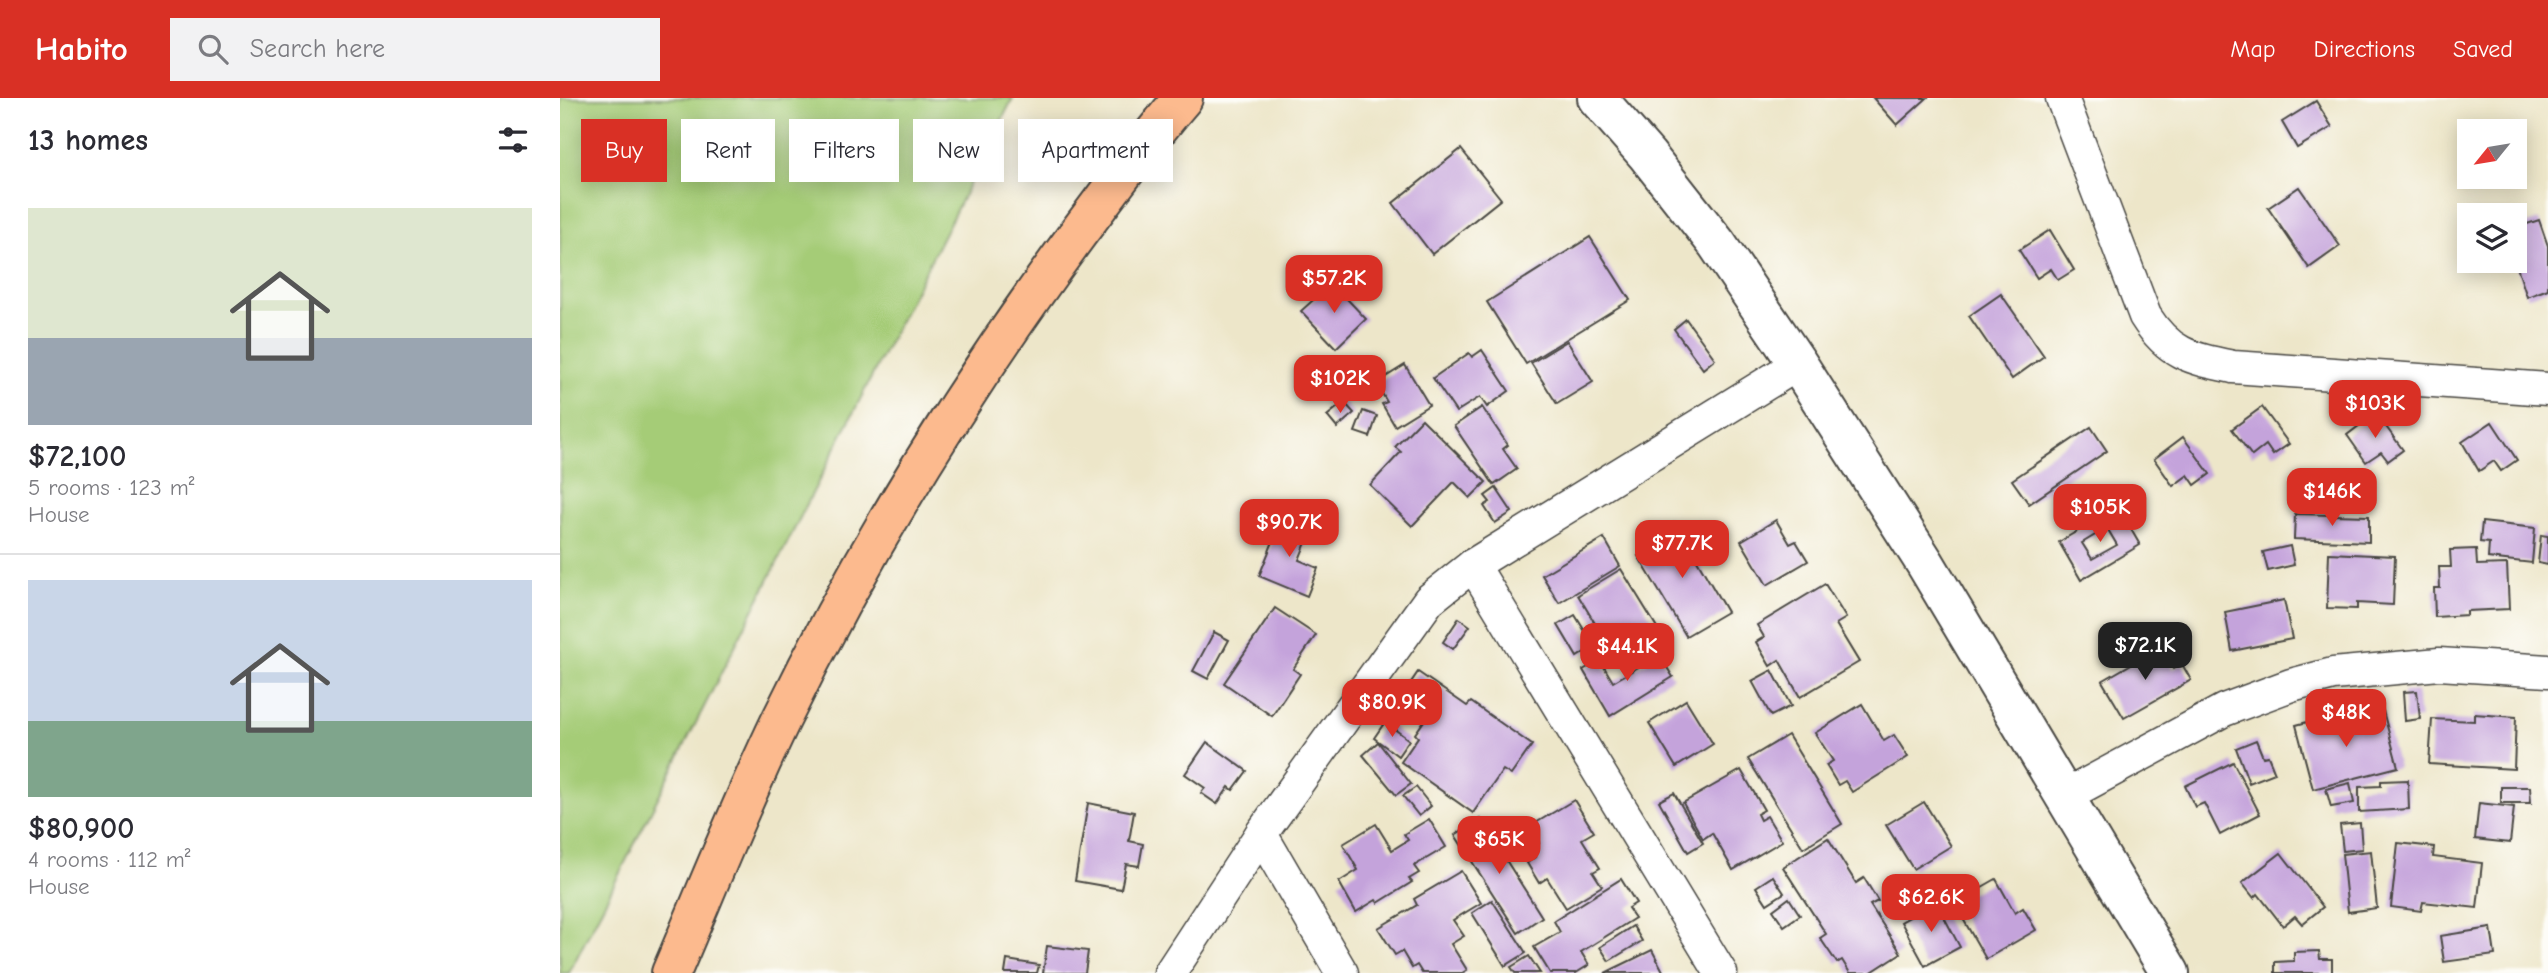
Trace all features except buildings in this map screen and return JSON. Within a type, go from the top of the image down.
[{"type":"highway","points":[[671,973],[781,720],[858,575],[943,432],[1028,302],[1152,134],[1183,98]]},
{"type":"street","points":[[1597,98],[1647,155],[1717,244],[1798,364],[1925,564],[2170,973]]},
{"type":"street","points":[[2062,98],[2145,316],[2158,337],[2178,351],[2233,367],[2548,389]]},
{"type":"street","points":[[1170,973],[1261,834],[1429,600],[1473,565],[1798,364]]},
{"type":"street","points":[[1473,565],[1721,973]]},
{"type":"street","points":[[2063,797],[2224,710],[2312,680],[2384,667],[2439,664],[2548,671]]},
{"type":"street","points":[[1261,834],[1342,973]]},
{"type":"green space","points":[[560,98],[1013,98],[1002,119],[913,119],[913,182],[970,182],[569,973],[560,973]]}]
